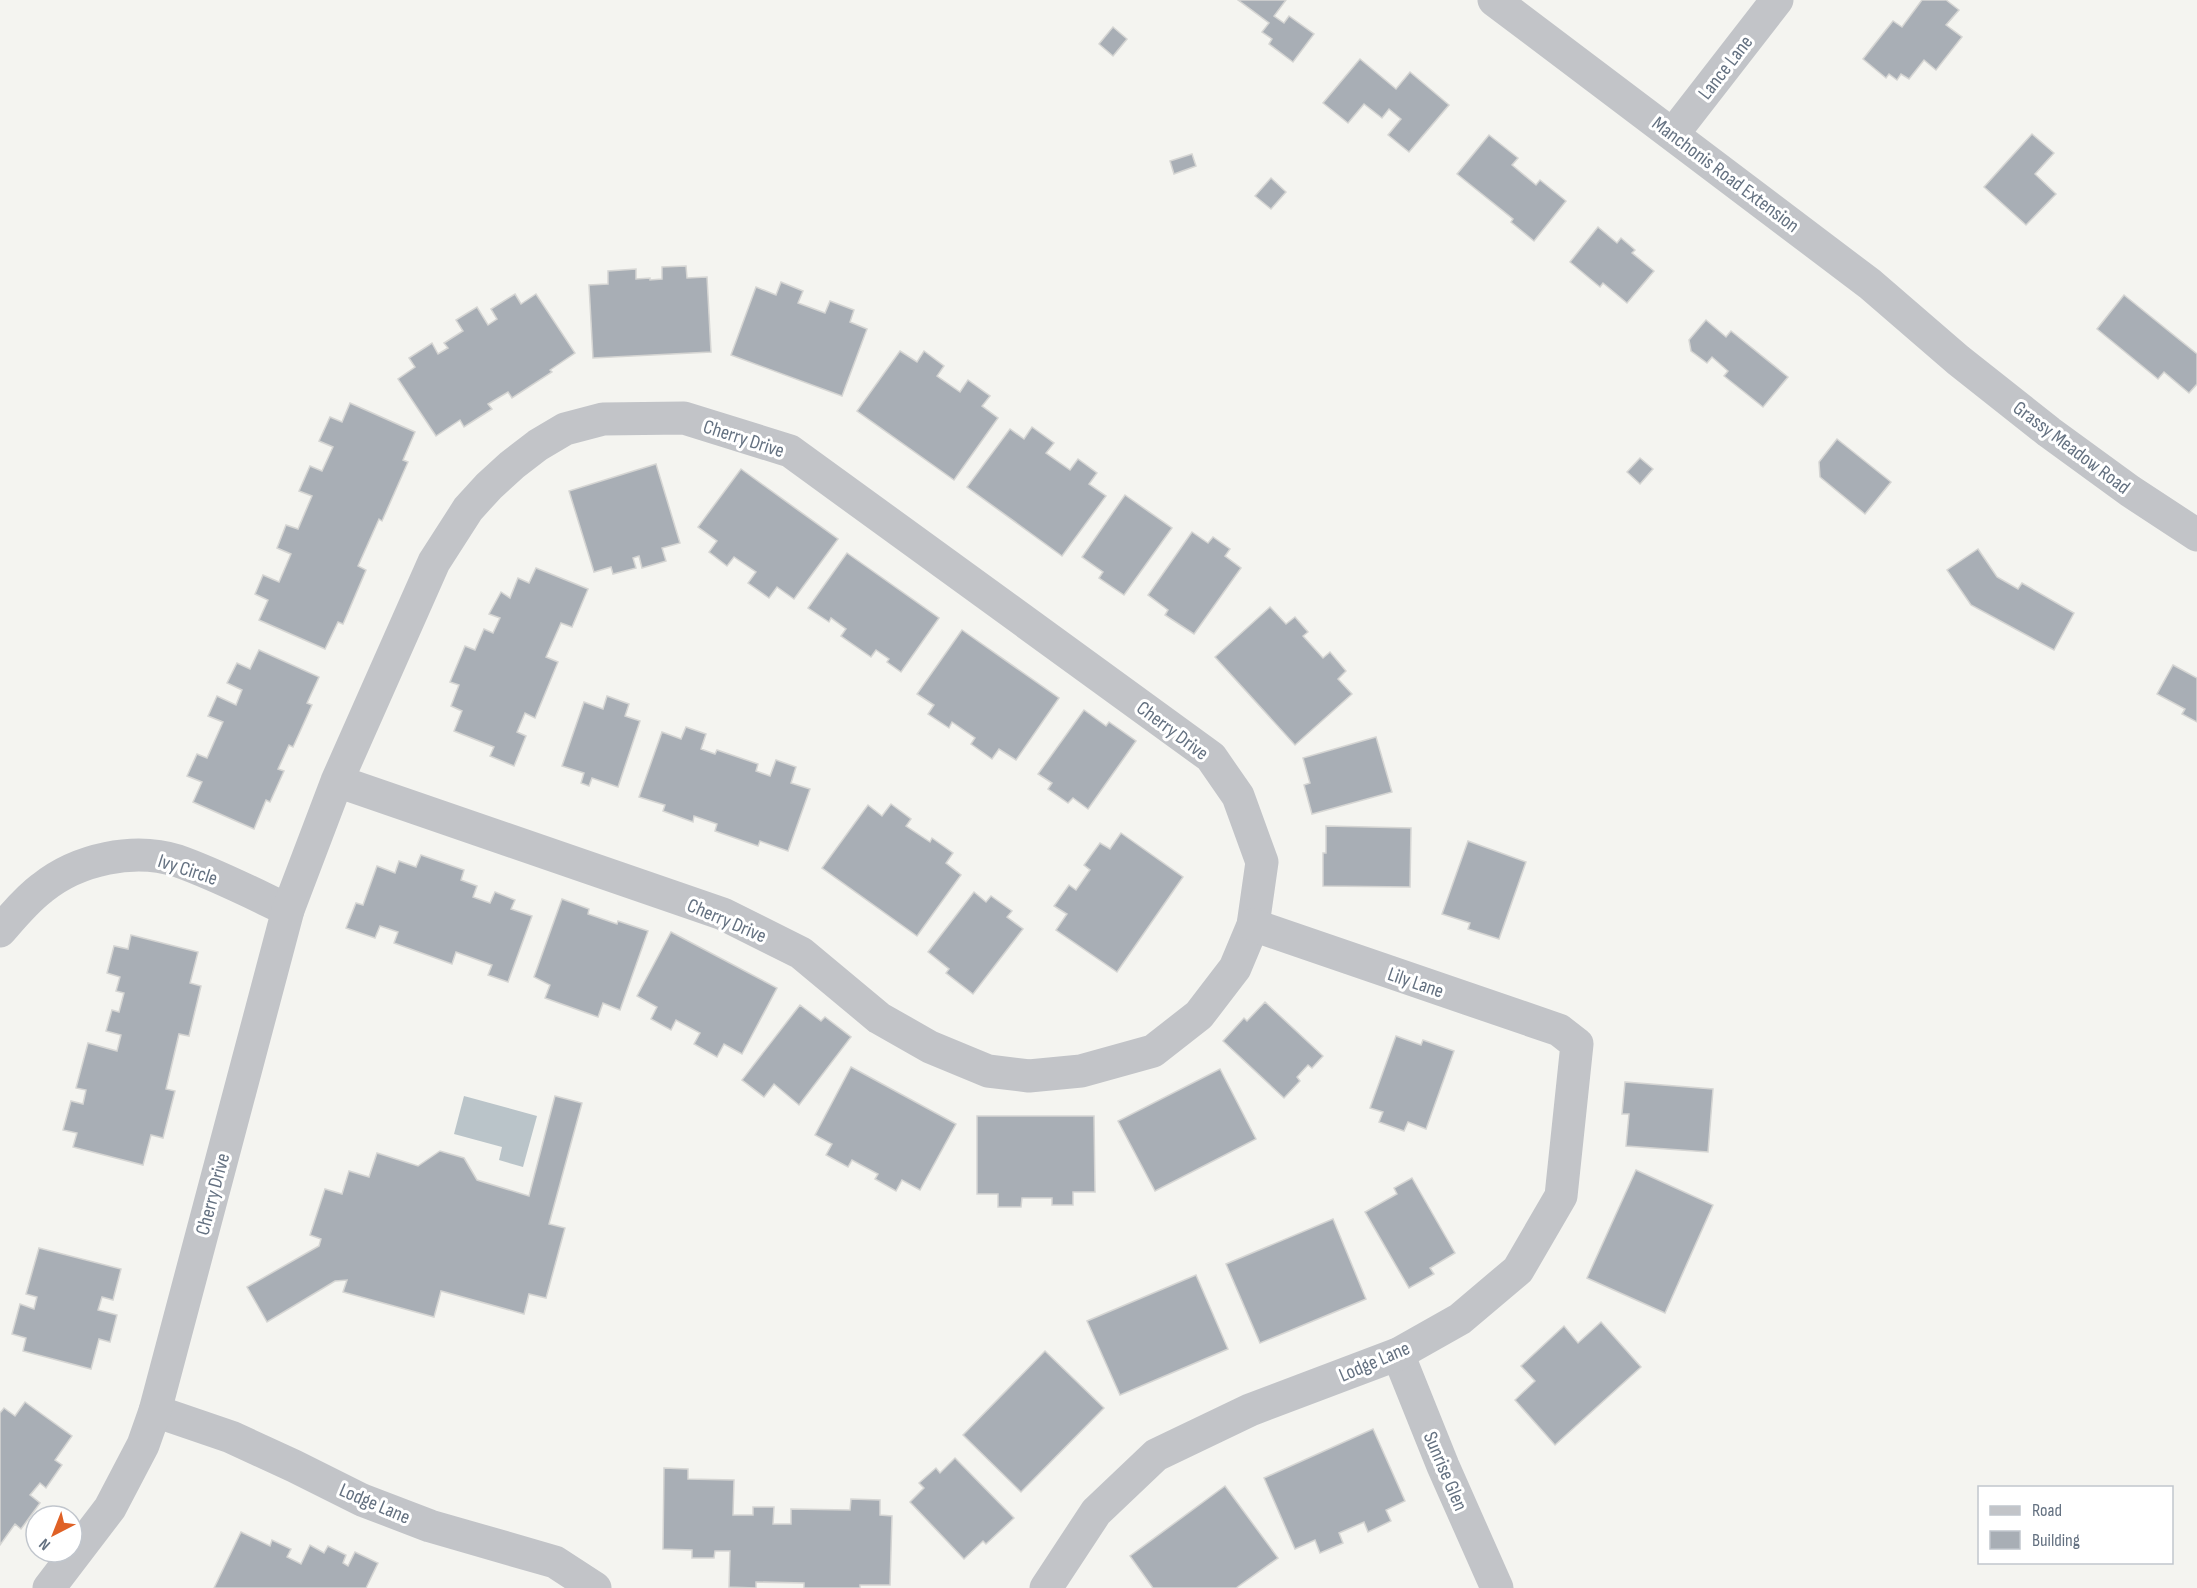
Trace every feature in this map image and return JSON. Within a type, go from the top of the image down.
[{"type":"street","name":"Manchonis Road Extension","points":[[1494,0],[1870,284],[1952,354]]},
{"type":"street","name":"Lance Lane","points":[[1673,134],[1777,0]]},
{"type":"street","name":"Grassy Meadow Road","points":[[1952,354],[2058,438],[2130,491],[2197,535]]},
{"type":"street","name":"Cherry Drive","points":[[49,1588],[110,1508],[143,1445],[155,1411],[288,910],[337,781],[434,562],[468,509],[489,486],[538,445],[565,429],[603,420],[684,418],[790,451],[1211,757],[1238,796],[1262,862],[1252,925],[1235,968],[1199,1015],[1153,1051],[1081,1071],[1029,1076],[988,1071],[930,1047],[879,1018],[801,953],[723,914],[337,781]]},
{"type":"street","name":"Ivy Circle","points":[[0,931],[31,897],[56,878],[99,860],[130,856],[177,861],[288,910]]},
{"type":"street","name":"Lily Lane","points":[[1252,925],[1559,1030],[1577,1044]]},
{"type":"street","name":"Lodge Lane","points":[[1046,1588],[1096,1512],[1156,1455],[1250,1410],[1398,1354],[1460,1319],[1518,1270],[1561,1196],[1577,1044]]},
{"type":"street","name":"Sunrise Glen","points":[[1398,1354],[1443,1466],[1497,1588]]},
{"type":"street","name":"Lodge Lane","points":[[155,1411],[231,1437],[362,1500],[430,1526],[555,1562],[595,1588]]},
{"type":"shaded area","points":[[464,1096],[537,1116],[523,1167],[499,1160],[502,1147],[454,1134]]},
{"type":"building","points":[[1238,0],[1286,0],[1274,16],[1284,23],[1289,16],[1314,34],[1293,62],[1269,44],[1272,39],[1262,32],[1269,23]]},
{"type":"building","points":[[1922,0],[1946,0],[1959,10],[1946,25],[1962,37],[1936,70],[1924,60],[1909,79],[1901,74],[1897,80],[1889,74],[1886,78],[1863,59],[1893,21],[1902,27]]},
{"type":"building","points":[[1113,27],[1127,39],[1113,56],[1099,44]]},
{"type":"building","points":[[1360,59],[1396,89],[1410,72],[1449,105],[1409,152],[1388,135],[1401,119],[1389,109],[1382,118],[1364,104],[1348,123],[1323,103]]},
{"type":"building","points":[[2032,134],[2054,153],[2035,174],[2056,194],[2026,225],[1984,187]]},
{"type":"building","points":[[1489,135],[1518,158],[1512,165],[1536,185],[1540,180],[1566,201],[1534,241],[1511,222],[1513,219],[1457,174]]},
{"type":"building","points":[[1192,154],[1196,166],[1174,174],[1170,161]]},
{"type":"building","points":[[1271,178],[1286,192],[1271,209],[1255,196]]},
{"type":"building","points":[[1598,227],[1617,243],[1621,238],[1635,250],[1632,253],[1654,271],[1627,303],[1603,283],[1600,287],[1570,262]]},
{"type":"building","points":[[686,266],[687,278],[707,277],[711,352],[593,358],[589,285],[608,284],[608,271],[636,269],[636,279],[650,278],[650,280],[662,279],[662,267]]},
{"type":"building","points":[[781,282],[803,291],[798,303],[825,313],[830,301],[854,310],[850,322],[867,329],[842,396],[731,355],[756,287],[776,295]]},
{"type":"building","points":[[515,294],[521,304],[536,294],[575,353],[550,370],[552,372],[512,398],[508,392],[488,404],[492,409],[464,427],[460,420],[436,436],[398,379],[415,367],[409,358],[432,343],[438,354],[448,348],[444,343],[463,331],[456,320],[477,307],[488,325],[497,319],[491,309]]},
{"type":"building","points":[[2124,295],[2197,354],[2197,384],[2189,393],[2164,372],[2158,379],[2097,329]]},
{"type":"building","points":[[1706,320],[1726,337],[1731,331],[1788,377],[1763,407],[1724,376],[1728,371],[1712,357],[1707,363],[1691,351],[1689,340]]},
{"type":"building","points":[[900,351],[917,362],[924,351],[944,366],[937,376],[960,392],[968,380],[990,396],[982,406],[998,418],[954,480],[857,411]]},
{"type":"building","points":[[350,403],[415,432],[403,460],[408,462],[382,521],[379,519],[358,566],[366,570],[343,624],[338,622],[325,649],[259,620],[268,600],[255,594],[263,575],[279,582],[291,554],[277,548],[286,525],[298,529],[312,496],[299,491],[310,466],[322,471],[333,447],[319,441],[330,417],[342,422]]},
{"type":"building","points":[[1032,427],[1054,443],[1046,453],[1070,470],[1078,459],[1097,473],[1089,484],[1106,496],[1062,556],[967,487],[1010,429],[1024,439]]},
{"type":"building","points":[[1837,439],[1891,482],[1865,514],[1820,477],[1819,462]]},
{"type":"building","points":[[1640,458],[1653,469],[1640,484],[1627,472]]},
{"type":"building","points":[[656,464],[680,543],[662,548],[666,561],[642,568],[639,556],[633,558],[636,568],[613,574],[611,567],[594,572],[569,491]]},
{"type":"building","points":[[741,469],[838,539],[794,599],[777,587],[769,598],[748,583],[756,572],[734,557],[727,566],[709,552],[717,541],[698,527]]},
{"type":"building","points":[[1125,495],[1172,528],[1124,595],[1099,578],[1103,572],[1082,557]]},
{"type":"building","points":[[1192,532],[1208,543],[1213,537],[1230,549],[1225,556],[1241,568],[1194,634],[1165,615],[1168,610],[1148,595]]},
{"type":"building","points":[[1978,549],[1997,577],[2018,589],[2022,583],[2074,613],[2054,650],[1971,605],[1947,570]]},
{"type":"building","points":[[847,553],[939,618],[901,672],[887,662],[889,659],[876,650],[871,657],[841,636],[846,629],[831,618],[829,622],[808,608]]},
{"type":"building","points":[[536,568],[588,589],[572,627],[561,623],[546,657],[558,662],[535,718],[525,713],[517,732],[526,736],[514,766],[490,756],[494,747],[454,731],[462,711],[451,706],[459,685],[450,682],[465,646],[475,650],[484,629],[493,633],[500,618],[489,614],[501,592],[510,598],[518,578],[529,583]]},
{"type":"building","points":[[1270,607],[1286,624],[1295,617],[1308,632],[1303,636],[1323,658],[1330,652],[1346,671],[1338,679],[1352,694],[1295,745],[1215,657]]},
{"type":"building","points":[[962,630],[1059,698],[1016,760],[999,749],[992,759],[971,744],[975,738],[952,722],[949,728],[928,714],[934,705],[917,694]]},
{"type":"building","points":[[259,650],[319,677],[307,703],[312,705],[293,747],[289,745],[278,769],[284,771],[270,802],[266,800],[254,829],[193,802],[202,782],[187,776],[197,754],[207,758],[223,722],[208,716],[217,696],[236,705],[242,690],[227,683],[237,663],[250,669]]},
{"type":"building","points":[[2173,665],[2197,678],[2197,722],[2182,714],[2185,709],[2157,694]]},
{"type":"building","points":[[607,696],[629,704],[625,716],[640,721],[618,787],[592,778],[589,786],[581,783],[584,773],[562,766],[584,702],[603,709]]},
{"type":"building","points":[[1084,710],[1106,726],[1109,722],[1136,741],[1088,809],[1073,798],[1068,803],[1048,789],[1052,783],[1038,774]]},
{"type":"building","points":[[686,727],[706,734],[701,749],[715,754],[717,750],[758,764],[756,771],[770,776],[776,760],[796,767],[791,783],[810,789],[788,851],[760,841],[758,846],[715,831],[717,824],[694,816],[693,822],[663,811],[665,805],[639,797],[662,732],[681,739]]},
{"type":"building","points":[[1376,737],[1392,792],[1312,814],[1304,785],[1310,783],[1303,758]]},
{"type":"building","points":[[891,804],[911,819],[906,826],[930,842],[932,838],[953,853],[946,863],[961,875],[917,936],[822,868],[868,805],[882,816]]},
{"type":"building","points":[[1326,826],[1411,828],[1410,887],[1323,886]]},
{"type":"building","points":[[1121,833],[1183,877],[1117,972],[1056,930],[1067,914],[1054,906],[1069,885],[1076,890],[1090,870],[1084,865],[1100,843],[1110,849]]},
{"type":"building","points":[[1468,841],[1526,862],[1499,939],[1468,929],[1470,923],[1442,914]]},
{"type":"building","points":[[421,855],[464,870],[461,880],[477,886],[473,897],[490,903],[495,892],[515,900],[511,909],[532,916],[508,982],[488,975],[492,965],[456,952],[452,964],[394,943],[398,932],[380,926],[375,938],[346,928],[356,903],[363,905],[377,866],[395,873],[399,861],[416,867]]},
{"type":"building","points":[[974,892],[986,902],[991,896],[1012,911],[1007,917],[1023,929],[973,994],[946,973],[949,969],[928,952]]},
{"type":"building","points":[[562,899],[589,909],[588,914],[648,931],[620,1010],[603,1003],[598,1017],[545,998],[550,985],[534,977]]},
{"type":"building","points":[[671,932],[777,988],[742,1054],[724,1044],[717,1057],[694,1044],[700,1033],[676,1020],[671,1030],[651,1019],[657,1007],[637,996]]},
{"type":"building","points":[[131,935],[198,952],[190,983],[201,986],[189,1036],[179,1034],[166,1089],[175,1091],[163,1138],[151,1135],[143,1165],[73,1147],[77,1133],[63,1130],[71,1101],[83,1104],[86,1090],[76,1088],[88,1043],[117,1051],[121,1035],[106,1031],[112,1010],[119,1012],[124,993],[116,991],[120,977],[107,973],[114,946],[128,949]]},
{"type":"building","points":[[1265,1002],[1323,1056],[1312,1068],[1308,1065],[1297,1077],[1300,1081],[1284,1098],[1223,1041],[1244,1018],[1247,1021]]},
{"type":"building","points":[[800,1005],[821,1021],[825,1017],[851,1037],[799,1105],[774,1084],[764,1097],[742,1080]]},
{"type":"building","points":[[1396,1036],[1421,1045],[1423,1040],[1454,1051],[1426,1129],[1408,1122],[1404,1131],[1379,1122],[1383,1112],[1370,1108]]},
{"type":"building","points":[[851,1067],[956,1124],[920,1190],[902,1180],[896,1191],[875,1179],[878,1174],[852,1160],[848,1167],[826,1155],[832,1144],[815,1135]]},
{"type":"building","points":[[1220,1069],[1256,1139],[1155,1191],[1118,1121]]},
{"type":"building","points":[[1625,1082],[1713,1089],[1708,1152],[1626,1146],[1629,1114],[1622,1114]]},
{"type":"building","points":[[555,1096],[582,1103],[549,1224],[565,1228],[546,1298],[529,1294],[524,1314],[441,1291],[434,1317],[343,1292],[347,1280],[335,1281],[267,1322],[247,1287],[319,1246],[321,1239],[310,1235],[325,1189],[342,1194],[349,1171],[369,1177],[377,1153],[418,1166],[440,1151],[464,1158],[477,1180],[529,1196]]},
{"type":"building","points":[[977,1116],[1094,1116],[1095,1192],[1073,1192],[1073,1205],[1052,1205],[1052,1198],[1022,1198],[1021,1207],[998,1207],[998,1194],[977,1194]]},
{"type":"building","points":[[1636,1170],[1713,1205],[1665,1313],[1587,1278]]},
{"type":"building","points":[[1412,1178],[1455,1253],[1430,1268],[1434,1274],[1409,1288],[1365,1212],[1397,1194],[1394,1188]]},
{"type":"building","points":[[1333,1219],[1366,1299],[1260,1343],[1226,1264]]},
{"type":"building","points":[[39,1248],[121,1269],[113,1300],[102,1297],[98,1310],[117,1315],[110,1342],[99,1339],[91,1369],[23,1351],[26,1338],[12,1334],[20,1304],[34,1309],[37,1297],[26,1294]]},
{"type":"building","points":[[1196,1275],[1228,1349],[1120,1395],[1087,1321]]},
{"type":"building","points":[[1601,1322],[1641,1367],[1555,1445],[1515,1400],[1535,1381],[1521,1366],[1564,1326],[1578,1343]]},
{"type":"building","points":[[1045,1351],[1104,1408],[1021,1492],[963,1435]]},
{"type":"building","points":[[25,1402],[72,1436],[55,1460],[62,1465],[46,1488],[40,1483],[30,1495],[40,1503],[24,1504],[24,1525],[21,1529],[15,1524],[0,1545],[0,1413],[4,1408],[15,1416]]},
{"type":"building","points":[[1373,1429],[1405,1501],[1386,1510],[1391,1521],[1368,1532],[1364,1522],[1339,1533],[1343,1543],[1320,1553],[1315,1540],[1295,1549],[1264,1478]]},
{"type":"building","points":[[955,1458],[1014,1518],[986,1544],[983,1541],[964,1559],[910,1502],[924,1488],[919,1483],[936,1468],[940,1473]]},
{"type":"building","points":[[664,1468],[688,1469],[688,1479],[734,1480],[733,1515],[753,1515],[753,1507],[774,1507],[773,1524],[791,1524],[791,1509],[850,1510],[851,1499],[880,1500],[880,1515],[892,1516],[890,1585],[860,1585],[860,1588],[804,1588],[804,1583],[756,1582],[756,1588],[729,1587],[730,1551],[715,1551],[714,1558],[692,1558],[692,1550],[663,1549]]},
{"type":"building","points":[[1225,1486],[1278,1558],[1236,1588],[1153,1588],[1130,1556]]},
{"type":"building","points":[[241,1532],[270,1546],[272,1540],[291,1549],[287,1557],[301,1564],[310,1545],[324,1553],[328,1546],[346,1555],[343,1563],[348,1566],[355,1552],[378,1563],[366,1588],[214,1588]]}]
